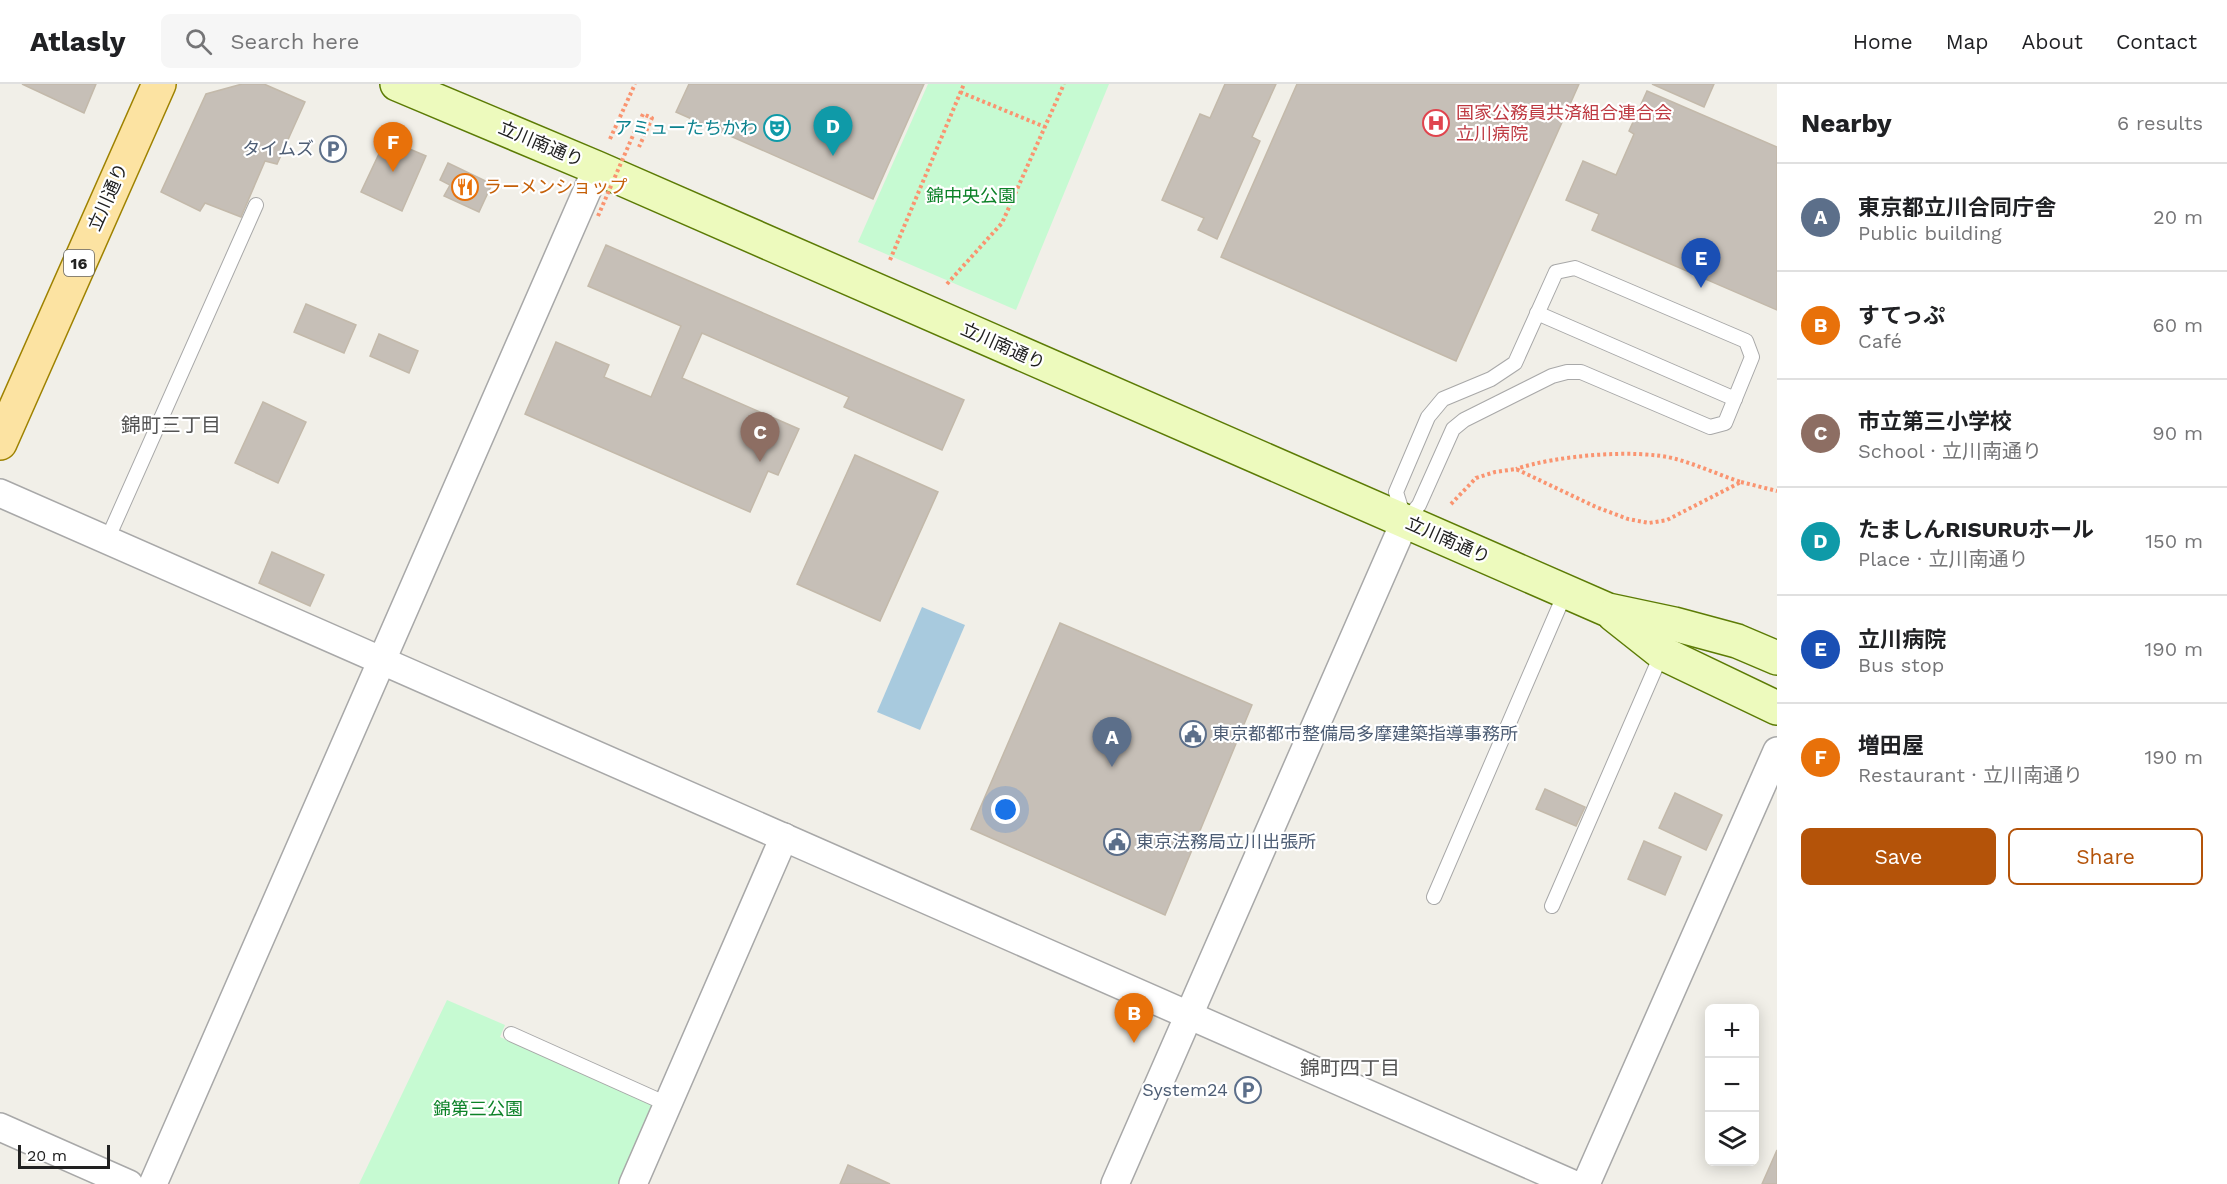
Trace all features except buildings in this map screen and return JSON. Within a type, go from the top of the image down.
[{"type":"main road","name":"立川通り","points":[[0,442],[159,84]]},
{"type":"street","name":"立川南通り","points":[[397,84],[603,154],[1405,521],[1668,638],[1722,684],[1777,708]]},
{"type":"street","points":[[153,1184],[603,154]]},
{"type":"street","points":[[0,493],[1573,1184]]},
{"type":"street","points":[[1114,1184],[1405,521]]},
{"type":"street","name":"立川南通り","points":[[1668,638],[1737,640],[1777,658]]},
{"type":"street","points":[[1586,1184],[1777,751]]},
{"type":"street","points":[[633,1184],[784,837]]},
{"type":"street","points":[[0,1127],[129,1184]]},
{"type":"lane","points":[[107,540],[256,205]]},
{"type":"lane","points":[[1575,268],[1746,341],[1752,357],[1725,423],[1710,427],[1581,372],[1567,372],[1551,376],[1464,420],[1453,429],[1419,504],[1405,521],[1396,492],[1428,417],[1443,399],[1491,379],[1515,363],[1556,272],[1575,268]]},
{"type":"lane","points":[[1538,313],[1735,399]]},
{"type":"lane","points":[[1434,897],[1566,591]]},
{"type":"lane","points":[[1552,906],[1668,638]]},
{"type":"lane","points":[[512,1035],[667,1104]]},
{"type":"path","points":[[603,154],[635,84]]},
{"type":"path","points":[[890,260],[964,84]]},
{"type":"path","points":[[947,284],[1002,223],[1064,84]]},
{"type":"path","points":[[960,92],[1045,127]]},
{"type":"path","points":[[598,216],[643,114],[652,118],[639,147]]},
{"type":"path","points":[[1451,504],[1476,478],[1495,472],[1516,469],[1537,462],[1632,453],[1674,459],[1741,482],[1777,491]]},
{"type":"path","points":[[1516,469],[1596,507],[1628,519],[1649,523],[1667,520],[1741,482]]},
{"type":"green space","name":"錦中央公園","points":[[928,84],[1109,84],[1016,310],[858,242]]},
{"type":"green space","name":"錦第三公園","points":[[447,1000],[505,1025],[500,1037],[656,1106],[622,1184],[359,1184]]},
{"type":"water","points":[[922,607],[965,625],[920,730],[877,712]]},
{"type":"place","name":"国家公務員共済組合連合会 立川病院","points":[[1436,123]]},
{"type":"place","name":"アミューたちかわ","points":[[777,128]]},
{"type":"place","name":"タイムズ","points":[[333,149]]},
{"type":"place","name":"たましんRISURUホール","points":[[833,156]]},
{"type":"place","name":"増田屋","points":[[393,172]]},
{"type":"place","name":"ラーメンショップ","points":[[465,187]]},
{"type":"place","name":"立川病院","points":[[1701,288]]},
{"type":"place","name":"市立第三小学校","points":[[760,462]]},
{"type":"place","name":"東京都都市整備局多摩建築指導事務所","points":[[1193,734]]},
{"type":"place","name":"東京都立川合同庁舎","points":[[1112,767]]},
{"type":"place","name":"東京法務局立川出張所","points":[[1117,842]]},
{"type":"place","name":"すてっぷ","points":[[1134,1043]]},
{"type":"place","name":"System24","points":[[1248,1090]]},
{"type":"district","name":"錦町三丁目","points":[[171,425]]},
{"type":"district","name":"錦町四丁目","points":[[1350,1068]]}]
